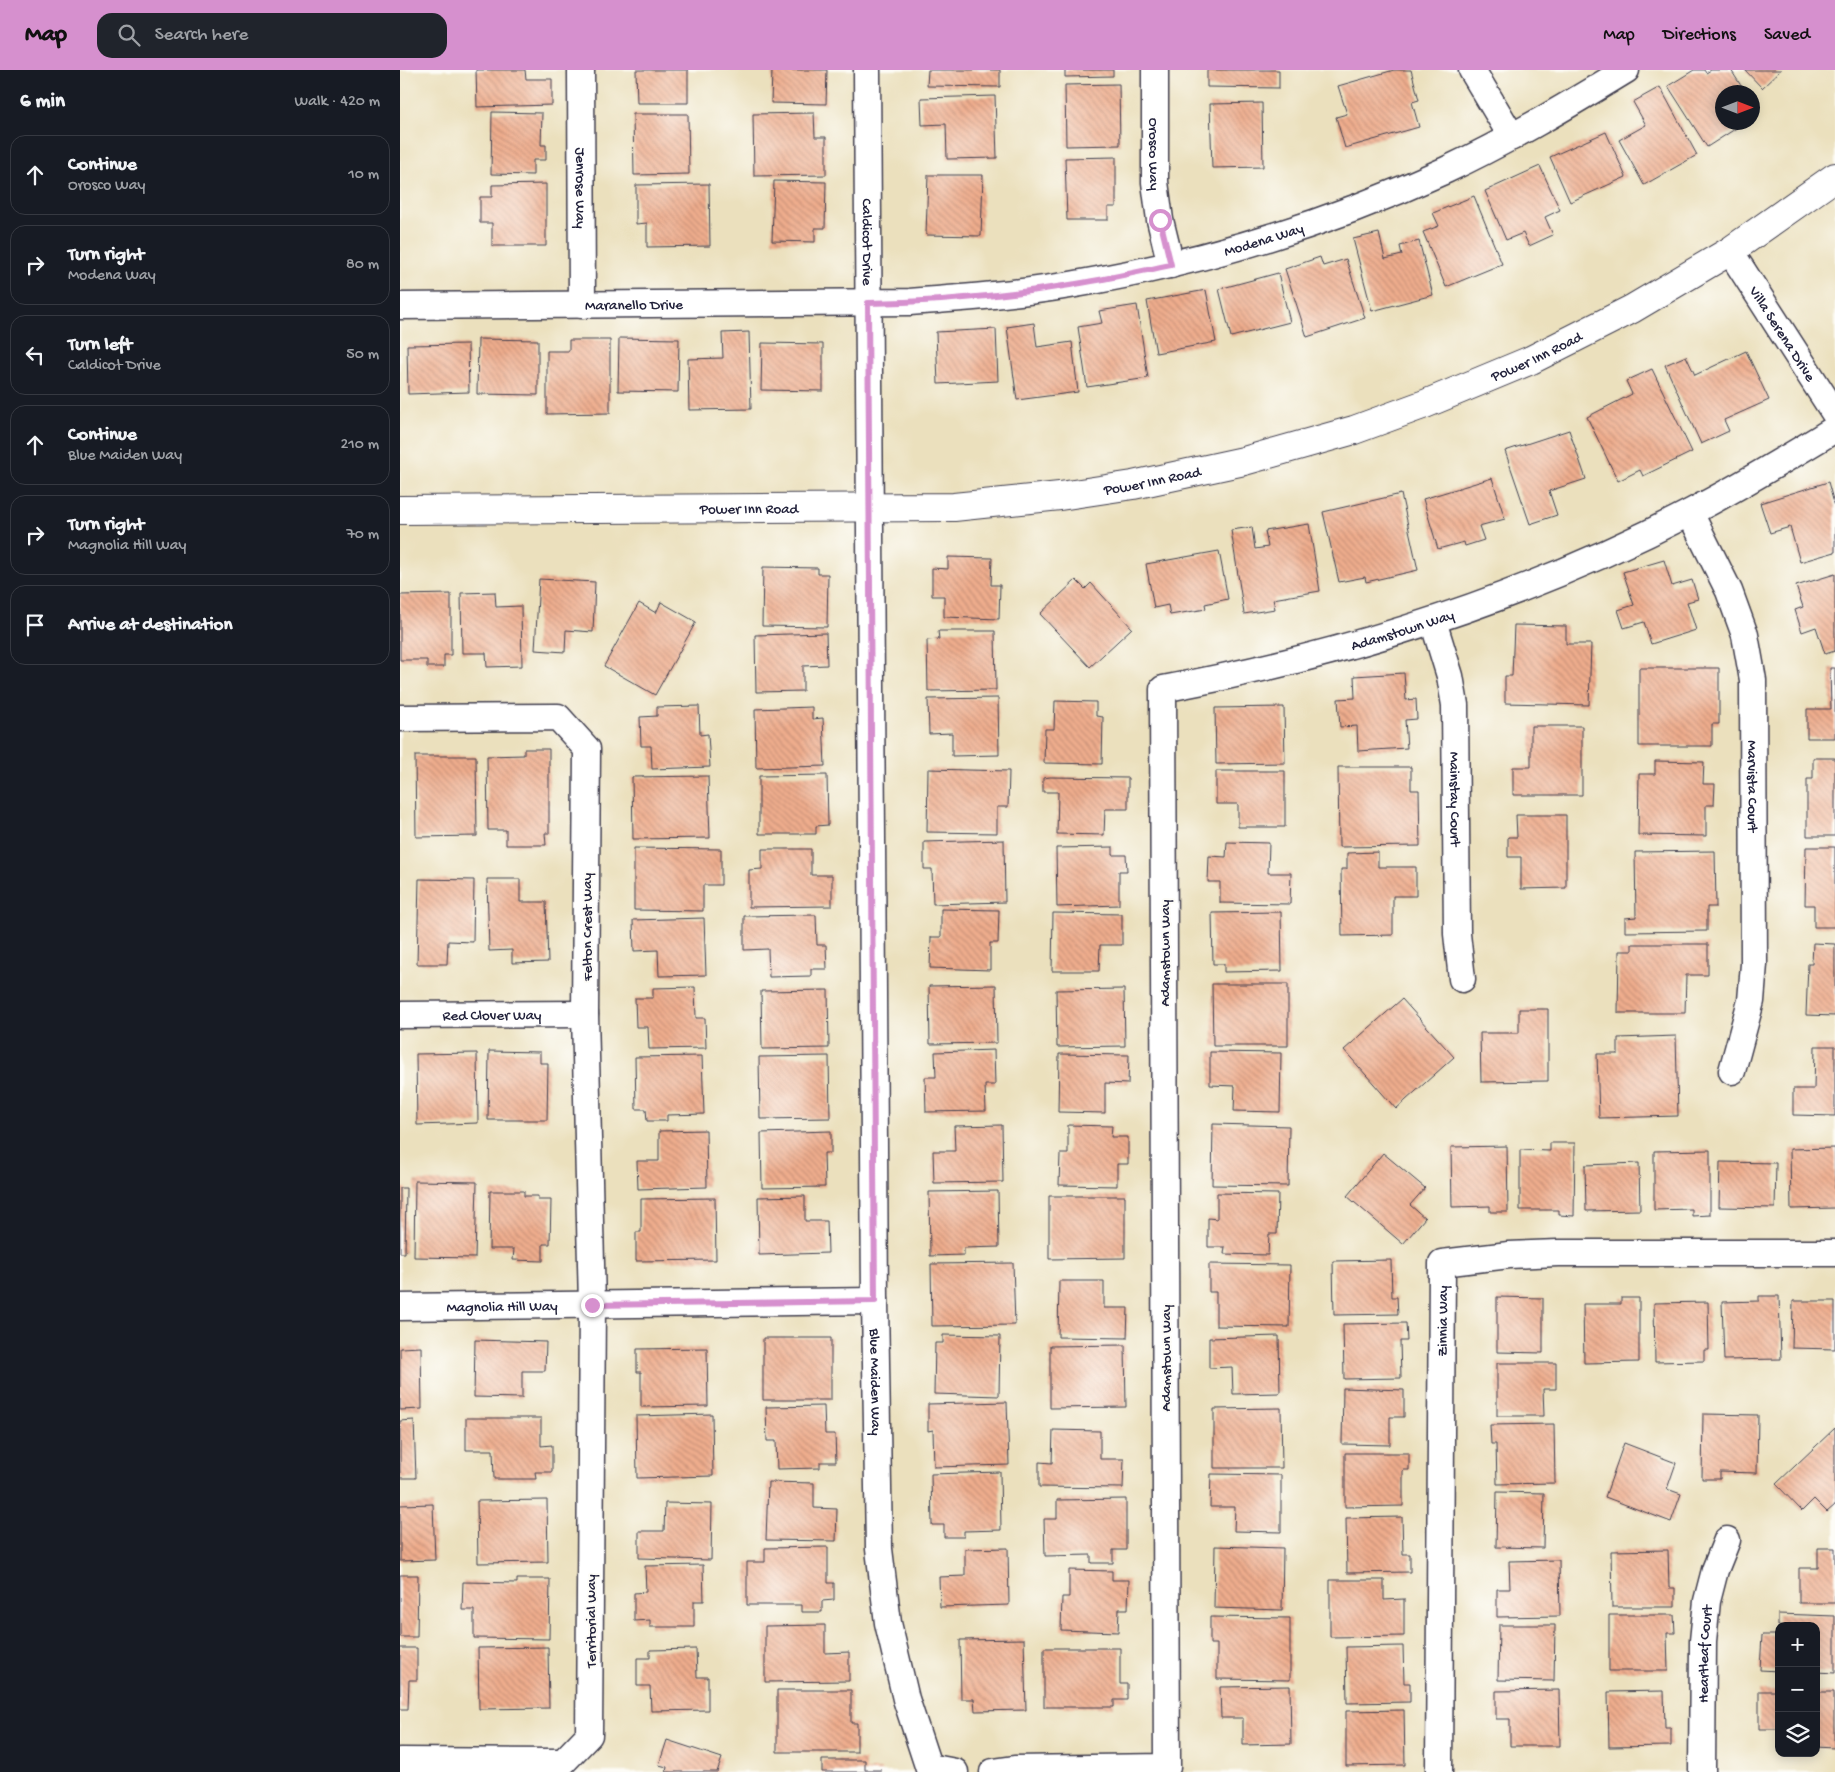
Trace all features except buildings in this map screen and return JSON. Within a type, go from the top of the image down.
[{"type":"main road","name":"Power Inn Road","points":[[400,510],[954,507],[1060,496],[1124,486],[1244,461],[1354,430],[1425,404],[1531,360],[1632,309],[1730,251],[1835,178]]},
{"type":"street","name":"Jenrose Way","points":[[581,70],[582,305]]},
{"type":"street","name":"Caldicot Drive","points":[[867,70],[871,506]]},
{"type":"street","name":"Orosco Way","points":[[1155,70],[1155,182],[1160,220],[1171,265]]},
{"type":"street","points":[[1472,70],[1512,137]]},
{"type":"street","name":"Modena Way","points":[[868,303],[910,302],[996,295],[1069,285],[1171,265],[1311,225],[1413,184],[1512,137],[1626,70]]},
{"type":"street","name":"Villa Serena Drive","points":[[1730,251],[1835,414]]},
{"type":"street","name":"Maranello Drive","points":[[400,306],[868,303]]},
{"type":"street","name":"Adamstown Way","points":[[993,1772],[1014,1769],[1167,1767],[1162,689],[1318,655],[1434,621],[1471,608],[1582,564],[1690,513],[1752,480],[1835,430]]},
{"type":"street","name":"Blue Maiden Way","points":[[871,506],[875,1301],[879,1549],[887,1614],[906,1700],[929,1770]]},
{"type":"street","name":"Marvista Court","points":[[1690,513],[1729,592],[1745,635],[1753,680],[1754,964],[1751,1000],[1732,1071]]},
{"type":"street","name":"Mainstay Court","points":[[1434,621],[1450,676],[1455,705],[1457,934],[1462,979]]},
{"type":"street","name":"Felton Crest Way","points":[[400,718],[558,717],[586,749],[585,1014],[592,1305]]},
{"type":"street","name":"Red Clover Way","points":[[400,1015],[585,1014]]},
{"type":"street","name":"Zinnia Way","points":[[1439,1772],[1442,1262],[1509,1254],[1835,1253]]},
{"type":"street","name":"Magnolia Hill Way","points":[[400,1307],[875,1301]]},
{"type":"street","name":"Territorial Way","points":[[400,1761],[563,1762],[590,1735],[592,1305]]},
{"type":"street","name":"Heartleaf Court","points":[[1702,1772],[1703,1641],[1706,1601],[1715,1570],[1727,1540]]},
{"type":"street","points":[[929,1770],[955,1772]]},
{"type":"route","points":[[592,1305],[875,1301],[871,506],[868,303],[986,296],[1069,285],[1171,265],[1160,220]]}]
